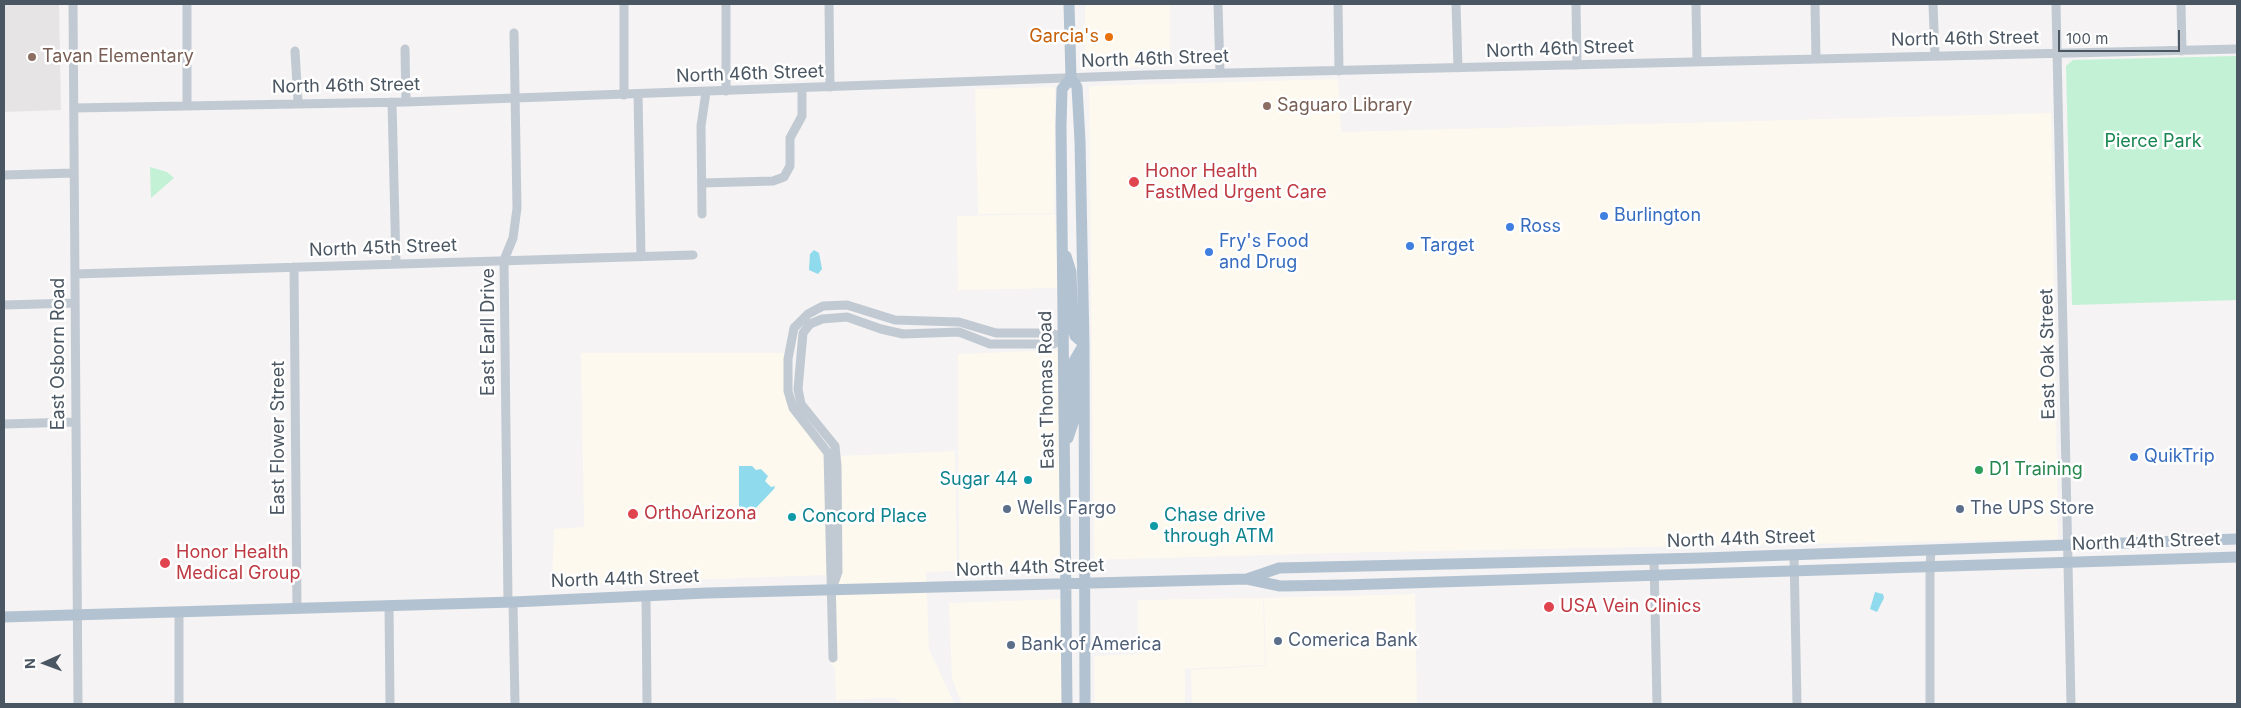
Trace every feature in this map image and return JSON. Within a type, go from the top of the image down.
[{"type":"main road","name":"East Thomas Road","points":[[1069,4],[1071,78],[1078,87],[1084,344],[1085,704]]},
{"type":"main road","name":"East Thomas Road","points":[[1068,704],[1062,245],[1062,89],[1071,78]]},
{"type":"main road","points":[[1062,245],[1071,272],[1073,329],[1075,336],[1084,344],[1074,360],[1074,420],[1065,449]]},
{"type":"main road","name":"North 44th Street","points":[[1247,579],[1279,568],[1794,555],[2237,539]]},
{"type":"main road","name":"North 44th Street","points":[[4,617],[179,613],[646,596],[1084,583],[1247,579],[1280,586],[1572,579],[2237,557]]},
{"type":"street","name":"East Osborn Road","points":[[73,4],[78,704]]},
{"type":"street","points":[[187,4],[187,105]]},
{"type":"street","points":[[624,4],[624,95]]},
{"type":"street","points":[[726,4],[726,91]]},
{"type":"street","points":[[829,4],[830,87]]},
{"type":"street","points":[[1218,4],[1220,73]]},
{"type":"street","points":[[1338,4],[1339,71]]},
{"type":"street","points":[[1456,4],[1458,68]]},
{"type":"street","points":[[1576,4],[1577,64]]},
{"type":"street","points":[[1696,4],[1697,62]]},
{"type":"street","points":[[1815,4],[1816,59]]},
{"type":"street","points":[[1933,4],[1935,56]]},
{"type":"street","name":"East Oak Street","points":[[2056,4],[2071,704]]},
{"type":"street","points":[[2181,4],[2182,51]]},
{"type":"street","name":"East Earll Drive","points":[[514,33],[516,208],[513,238],[504,260],[515,704]]},
{"type":"street","points":[[405,49],[406,102]]},
{"type":"street","name":"North 46th Street","points":[[74,108],[298,102],[406,102],[1220,73],[2237,49]]},
{"type":"street","points":[[296,51],[298,102]]},
{"type":"street","points":[[702,183],[773,181],[784,177],[790,166],[790,138],[802,116],[802,88]]},
{"type":"street","points":[[702,214],[702,126],[706,92]]},
{"type":"street","points":[[638,94],[641,257]]},
{"type":"street","points":[[392,102],[396,264]]},
{"type":"street","points":[[4,175],[74,173]]},
{"type":"street","name":"North 45th Street","points":[[75,274],[693,254]]},
{"type":"street","name":"East Flower Street","points":[[294,267],[297,608]]},
{"type":"street","points":[[4,305],[75,303]]},
{"type":"street","points":[[833,658],[828,453],[792,408],[788,391],[788,359],[794,328],[803,318],[823,306],[847,305],[895,320],[959,322],[996,333],[1051,333],[1064,338]]},
{"type":"street","points":[[831,590],[838,572],[837,459],[835,446],[801,404],[798,389],[803,334],[810,324],[822,318],[847,317],[881,329],[903,334],[959,332],[990,344],[1053,344],[1064,338]]},
{"type":"street","points":[[4,424],[76,422]]},
{"type":"street","points":[[1930,704],[1931,550]]},
{"type":"street","points":[[1794,555],[1797,704]]},
{"type":"street","points":[[1654,559],[1657,704]]},
{"type":"street","points":[[1572,561],[1572,579]]},
{"type":"street","points":[[646,596],[647,704]]},
{"type":"street","points":[[389,605],[390,704]]},
{"type":"street","points":[[179,613],[179,704]]},
{"type":"shaded area","name":"Tavan Elementary","points":[[4,4],[59,4],[61,110],[4,112]]},
{"type":"shaded area","points":[[1085,4],[1170,4],[1170,66],[1094,67],[1088,65],[1085,62]]},
{"type":"shaded area","points":[[1338,79],[1341,132],[2051,113],[2058,539],[1336,553],[1094,560],[1089,86]]},
{"type":"shaded area","points":[[1055,87],[1054,213],[978,214],[975,89]]},
{"type":"shaded area","points":[[1055,214],[1058,288],[958,290],[957,216]]},
{"type":"shaded area","points":[[1058,350],[1060,568],[959,571],[958,354]]},
{"type":"shaded area","points":[[581,353],[785,353],[786,396],[824,454],[841,456],[955,451],[957,571],[926,572],[929,649],[954,703],[904,704],[894,698],[836,700],[835,668],[831,664],[826,575],[552,585],[554,529],[584,527]]},
{"type":"shaded area","points":[[1415,594],[1417,704],[1192,704],[1191,670],[1266,666],[1264,598]]},
{"type":"shaded area","points":[[1263,598],[1265,665],[1185,669],[1185,704],[1095,704],[1094,656],[1138,654],[1138,600]]},
{"type":"shaded area","points":[[1060,599],[1062,704],[962,704],[952,678],[949,603]]},
{"type":"green space","name":"Pierce Park","points":[[2237,56],[2237,300],[2072,305],[2066,66],[2073,60]]},
{"type":"green space","points":[[150,167],[167,172],[174,178],[151,198]]},
{"type":"water","points":[[814,250],[819,253],[822,269],[818,274],[809,270],[810,254]]},
{"type":"water","points":[[739,466],[752,466],[756,470],[761,469],[768,476],[765,481],[771,487],[775,486],[753,511],[739,511]]},
{"type":"water","points":[[1875,592],[1883,594],[1884,598],[1877,612],[1870,609]]},
{"type":"place","name":"Garcia's","points":[[1109,37]]},
{"type":"place","name":"Tavan Elementary","points":[[32,57]]},
{"type":"place","name":"Saguaro Library","points":[[1267,106]]},
{"type":"place","name":"Honor Health FastMed Urgent Care","points":[[1134,182]]},
{"type":"place","name":"Burlington","points":[[1604,216]]},
{"type":"place","name":"Ross","points":[[1510,227]]},
{"type":"place","name":"Target","points":[[1410,246]]},
{"type":"place","name":"Fry's Food and Drug","points":[[1209,252]]},
{"type":"place","name":"QuikTrip","points":[[2134,457]]},
{"type":"place","name":"D1 Training","points":[[1979,470]]},
{"type":"place","name":"Sugar 44","points":[[1028,480]]},
{"type":"place","name":"Wells Fargo","points":[[1007,509]]},
{"type":"place","name":"The UPS Store","points":[[1960,509]]},
{"type":"place","name":"OrthoArizona","points":[[633,514]]},
{"type":"place","name":"Concord Place","points":[[792,517]]},
{"type":"place","name":"Chase drive through ATM","points":[[1154,526]]},
{"type":"place","name":"Honor Health Medical Group","points":[[165,563]]},
{"type":"place","name":"USA Vein Clinics","points":[[1549,607]]},
{"type":"place","name":"Comerica Bank","points":[[1278,641]]},
{"type":"place","name":"Bank of America","points":[[1011,645]]}]
